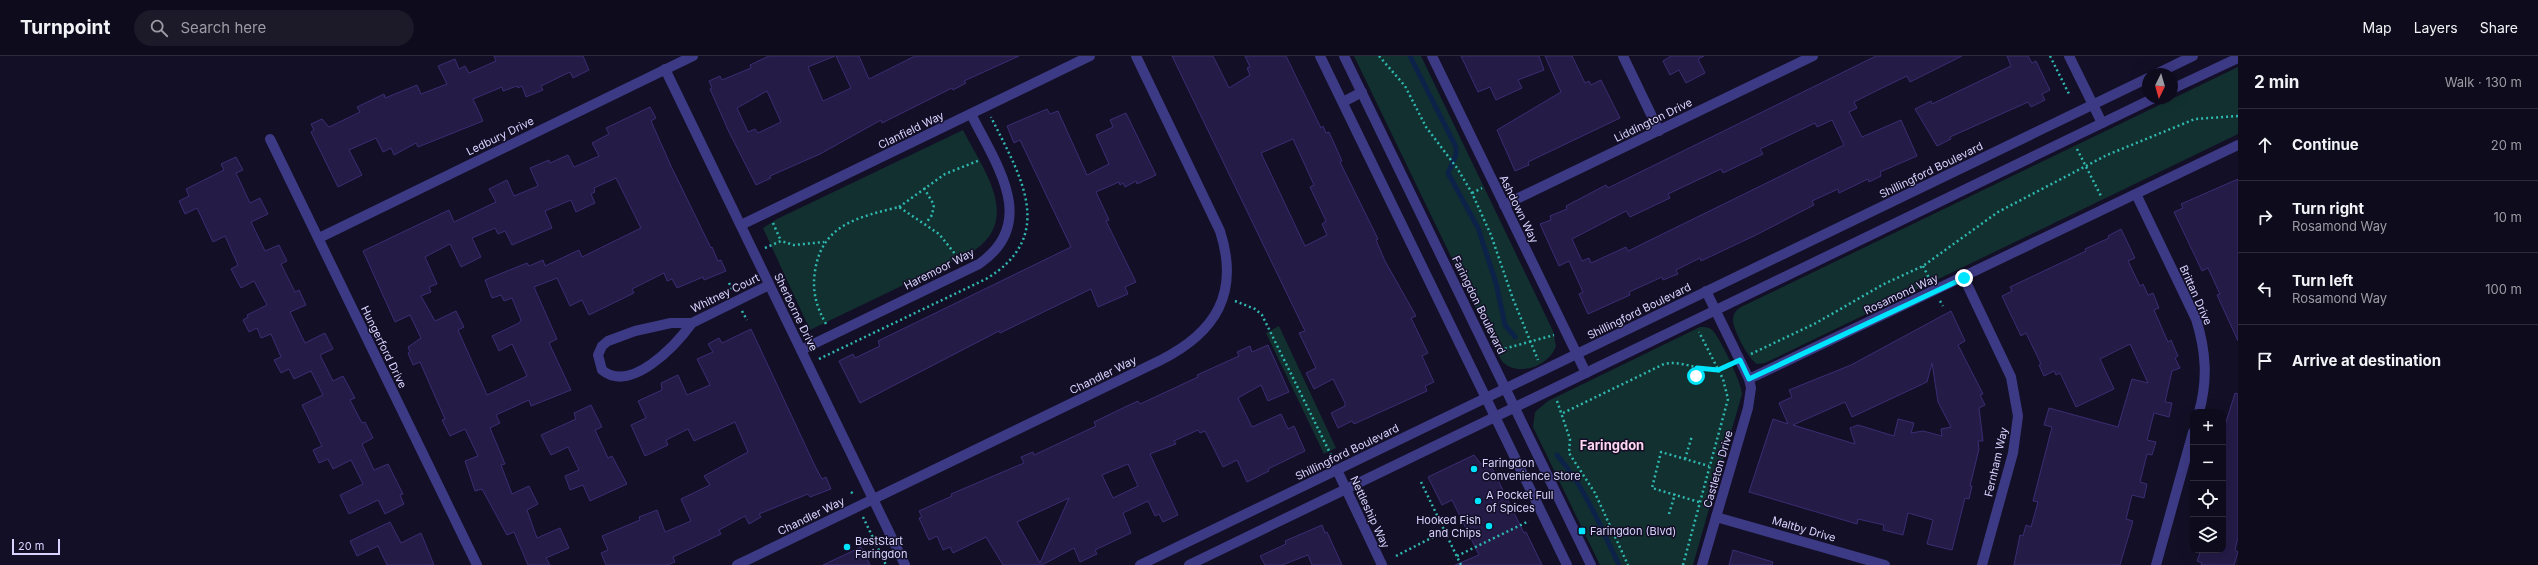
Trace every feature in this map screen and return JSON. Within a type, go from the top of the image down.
[{"type":"street","name":"Ledbury Drive","points":[[318,238],[693,56]]},
{"type":"street","name":"Clanfield Way","points":[[741,225],[1090,56]]},
{"type":"street","name":"Chandler Way","points":[[737,565],[1179,351],[1208,328],[1224,298],[1227,263],[1220,231],[1136,56]]},
{"type":"street","points":[[1320,56],[1567,565]]},
{"type":"street","name":"Faringdon Boulevard","points":[[1344,56],[1591,565]]},
{"type":"street","name":"Ashdown Way","points":[[1432,56],[1586,373]]},
{"type":"street","points":[[1623,56],[1659,131]]},
{"type":"street","name":"Liddington Drive","points":[[1504,205],[1813,56]]},
{"type":"street","points":[[2070,56],[2102,123]]},
{"type":"street","points":[[2168,68],[2193,56]]},
{"type":"street","points":[[2178,87],[2238,58]]},
{"type":"street","name":"Sherborne Drive","points":[[665,69],[905,565]]},
{"type":"street","name":"Shillingford Boulevard","points":[[1140,565],[2142,81]]},
{"type":"street","points":[[1342,102],[1362,92]]},
{"type":"street","points":[[1189,565],[2142,104]]},
{"type":"street","name":"Haremoor Way","points":[[801,350],[965,270],[989,256],[998,247],[1009,225],[1011,202],[991,155],[971,114]]},
{"type":"street","name":"Hungerford Drive","points":[[270,139],[477,565]]},
{"type":"street","name":"Rosamond Way","points":[[1749,379],[1964,278],[2238,145]]},
{"type":"street","name":"Brittan Drive","points":[[2136,194],[2196,319],[2202,338],[2206,374],[2200,409]]},
{"type":"street","name":"Fernham Way","points":[[1964,278],[2011,377],[2018,416],[2013,453],[1982,565]]},
{"type":"street","name":"Whitney Court","points":[[692,323],[679,341],[642,369],[624,377],[616,378],[602,370],[598,355],[602,346],[608,341],[635,330],[671,323],[692,323],[769,285]]},
{"type":"street","points":[[1706,292],[1749,379]]},
{"type":"street","name":"Castleton Drive","points":[[1702,565],[1750,398],[1749,379]]},
{"type":"street","points":[[2156,565],[2190,443]]},
{"type":"street","name":"Nettleship Way","points":[[1337,470],[1382,565]]},
{"type":"street","name":"Maltby Drive","points":[[1716,517],[1885,565]]},
{"type":"path","points":[[1379,56],[1405,86],[1426,127],[1457,168],[1472,193],[1491,235],[1539,363]]},
{"type":"path","points":[[2050,56],[2070,96]]},
{"type":"path","points":[[808,364],[972,285],[1003,268],[1015,253],[1024,234],[1028,215],[1028,200],[1023,185],[986,107]]},
{"type":"path","points":[[1563,413],[1664,364],[1675,363],[1697,368],[1718,370],[1816,323],[1884,284],[1923,266],[1998,212],[2143,139],[2195,119],[2238,116]]},
{"type":"path","points":[[2072,138],[2107,209]]},
{"type":"path","points":[[839,349],[817,308],[814,293],[816,263],[824,242],[852,220],[899,207],[945,174],[1006,148]]},
{"type":"path","points":[[924,188],[934,205],[932,215],[926,223]]},
{"type":"path","points":[[899,207],[926,223],[950,245],[972,285]]},
{"type":"path","points":[[755,253],[781,241],[794,245],[824,242]]},
{"type":"path","points":[[1224,298],[1255,309],[1262,315],[1331,456]]},
{"type":"path","points":[[1683,565],[1728,399],[1726,387],[1693,321]]},
{"type":"path","points":[[1496,351],[1565,331]]},
{"type":"path","points":[[1696,376],[1697,368]]},
{"type":"path","points":[[1555,396],[1563,413],[1570,439],[1569,453],[1591,485],[1615,534],[1628,565]]},
{"type":"path","points":[[1685,459],[1692,436]]},
{"type":"path","points":[[1699,502],[1652,488],[1662,452],[1709,466]]},
{"type":"path","points":[[1421,482],[1461,565]]},
{"type":"path","points":[[1669,514],[1675,494]]},
{"type":"path","points":[[863,518],[886,565]]},
{"type":"path","points":[[1457,556],[1529,521]]},
{"type":"path","points":[[1615,534],[1625,529]]},
{"type":"path","points":[[1396,556],[1445,531]]},
{"type":"green space","points":[[1354,56],[1421,56],[1553,331],[1556,346],[1546,360],[1531,368],[1523,369],[1507,365],[1501,360]]},
{"type":"green space","points":[[2238,67],[2238,134],[1765,363],[1757,364],[1750,357],[1742,344],[1733,320],[1735,312],[1741,307],[2161,104],[2178,104],[2178,96]]},
{"type":"green space","points":[[963,130],[988,177],[994,194],[997,209],[995,225],[987,239],[972,252],[810,330],[763,228],[777,219]]},
{"type":"green space","points":[[1279,326],[1336,448],[1324,454],[1266,333]]},
{"type":"green space","points":[[1700,327],[1710,328],[1716,334],[1735,371],[1742,394],[1693,565],[1600,565],[1533,427],[1535,412],[1548,401]]},
{"type":"building","points":[[494,56],[583,56],[589,70],[573,78],[570,72],[541,86],[543,90],[526,97],[522,86],[518,88],[517,86],[503,91],[502,87],[473,99],[483,121],[418,147],[416,143],[394,155],[391,148],[383,152],[376,138],[349,150],[362,175],[338,187],[311,132],[314,130],[311,124],[322,119],[329,127],[360,112],[357,107],[384,94],[385,98],[417,85],[421,94],[447,84],[438,66],[455,59],[459,69],[465,66],[469,73],[496,61]]},
{"type":"building","points":[[769,56],[835,56],[808,67],[823,101],[851,88],[836,56],[859,56],[869,79],[915,56],[1019,56],[964,81],[966,83],[953,90],[952,88],[882,123],[881,120],[820,154],[770,176],[771,178],[756,185],[729,132],[710,89],[712,88],[709,81],[720,76],[722,80],[751,68],[750,65]],"holes":[[[767,91],[781,122],[758,133],[755,129],[748,132],[737,108]]]},
{"type":"building","points":[[1172,56],[1213,56],[1229,88],[1250,75],[1247,68],[1250,67],[1245,56],[1286,56],[1321,128],[1323,126],[1326,133],[1329,132],[1342,161],[1340,162],[1378,239],[1376,240],[1385,261],[1416,316],[1411,318],[1428,353],[1422,356],[1434,382],[1425,386],[1427,391],[1354,424],[1352,421],[1338,428],[1331,413],[1345,406],[1345,403],[1333,379],[1314,389],[1306,373],[1316,368],[1299,333],[1305,331]],"holes":[[[1293,139],[1314,185],[1310,187],[1326,221],[1322,224],[1327,235],[1305,246],[1261,153]]]},
{"type":"building","points":[[1461,56],[1539,56],[1544,70],[1518,80],[1522,88],[1496,100],[1490,87],[1478,92]]},
{"type":"building","points":[[1545,56],[1572,56],[1585,83],[1589,81],[1591,85],[1601,80],[1620,118],[1528,162],[1529,165],[1515,171],[1497,130],[1561,92]]},
{"type":"building","points":[[1671,56],[1704,56],[1698,59],[1705,73],[1686,83],[1679,70],[1670,75],[1663,61]]},
{"type":"building","points":[[1876,56],[1962,56],[1910,82],[1907,76],[1878,90],[1854,102],[1857,108],[1849,112],[1862,137],[1901,120],[1917,156],[1880,172],[1881,176],[1869,182],[1868,179],[1839,193],[1838,189],[1812,201],[1814,205],[1756,235],[1701,261],[1700,258],[1676,270],[1678,274],[1663,280],[1662,277],[1629,292],[1630,295],[1588,314],[1579,294],[1583,292],[1569,261],[1559,266],[1540,224],[1551,220],[1550,216],[1567,209],[1566,206],[1606,185],[1608,188]],"holes":[[[1832,120],[1844,145],[1628,251],[1626,247],[1591,263],[1589,258],[1582,261],[1572,239],[1626,211],[1630,217],[1670,198],[1668,194],[1721,169],[1723,173],[1763,154],[1760,149],[1815,123],[1817,127]]]},
{"type":"building","points":[[2007,56],[2028,56],[2032,63],[2036,61],[2050,90],[2042,94],[2045,100],[2031,107],[2028,102],[1950,137],[1951,139],[1937,146],[1915,109],[1931,101],[1932,104],[2011,66]]},
{"type":"building","points":[[650,107],[656,118],[651,121],[671,166],[711,248],[712,247],[718,261],[721,260],[726,271],[704,280],[703,277],[677,288],[672,279],[667,281],[664,273],[632,289],[634,293],[589,315],[582,300],[570,306],[557,278],[534,287],[557,339],[549,343],[571,390],[531,406],[529,400],[496,415],[500,423],[490,428],[505,464],[501,465],[512,494],[529,486],[538,504],[527,510],[537,538],[560,528],[569,548],[546,558],[550,565],[528,565],[514,532],[507,535],[482,489],[475,491],[465,461],[478,456],[465,429],[450,436],[442,420],[445,419],[420,362],[413,365],[408,353],[410,352],[408,347],[421,338],[410,315],[395,322],[363,251],[449,210],[454,222],[496,202],[489,189],[507,180],[514,196],[538,186],[530,168],[549,160],[550,163],[568,155],[574,167],[599,156],[592,143],[609,134],[606,128]],"holes":[[[616,178],[641,228],[582,257],[579,250],[545,266],[543,260],[529,266],[527,263],[485,280],[492,298],[501,295],[504,301],[512,298],[521,320],[519,323],[492,336],[499,351],[512,344],[527,376],[487,395],[458,330],[464,327],[456,311],[435,321],[421,296],[431,292],[429,287],[437,284],[425,257],[450,244],[461,267],[481,257],[472,238],[495,228],[498,234],[505,231],[512,245],[552,228],[545,211],[571,200],[576,212],[595,203],[591,194],[595,192],[594,188]]]},
{"type":"building","points":[[1047,109],[1050,114],[1058,111],[1087,175],[1109,164],[1096,135],[1113,127],[1110,120],[1126,113],[1156,175],[1137,184],[1136,181],[1125,187],[1123,183],[1120,185],[1119,182],[1096,192],[1109,220],[1106,221],[1136,282],[1125,287],[1128,294],[1098,307],[1091,289],[1000,333],[999,331],[860,403],[839,361],[853,354],[855,358],[880,346],[878,341],[1071,247],[1020,140],[1014,143],[1007,126]]},
{"type":"building","points":[[236,157],[243,170],[236,173],[250,203],[260,198],[268,214],[251,222],[265,251],[279,245],[287,261],[281,264],[295,292],[299,290],[306,305],[290,312],[305,343],[325,333],[333,349],[320,355],[333,381],[343,376],[355,398],[350,400],[362,423],[365,422],[373,438],[362,444],[374,470],[388,464],[403,494],[400,495],[404,504],[385,514],[378,500],[349,514],[340,495],[363,484],[351,460],[333,469],[328,459],[319,463],[313,450],[322,446],[302,405],[323,395],[311,371],[294,379],[289,369],[281,373],[274,360],[281,357],[271,334],[261,338],[257,328],[249,332],[243,320],[248,317],[247,315],[267,305],[254,281],[241,288],[231,269],[238,265],[225,236],[213,242],[197,208],[185,214],[179,201],[189,196],[186,189],[224,170],[221,164]]},
{"type":"building","points":[[2238,179],[2238,341],[2217,295],[2220,294],[2208,268],[2202,271],[2174,212],[2183,208],[2181,204]]},
{"type":"building","points":[[2121,229],[2135,258],[2128,261],[2140,286],[2143,284],[2148,295],[2153,293],[2159,308],[2154,310],[2168,342],[2171,340],[2178,356],[2175,358],[2180,368],[2172,371],[2165,402],[2172,403],[2169,417],[2154,413],[2147,440],[2156,442],[2152,455],[2147,454],[2140,482],[2147,484],[2144,498],[2132,495],[2126,519],[2133,521],[2120,565],[2014,565],[2020,535],[2023,536],[2026,525],[2031,527],[2038,502],[2033,501],[2052,427],[2044,425],[2049,408],[2118,427],[2132,379],[2148,383],[2130,344],[2100,359],[2114,389],[2076,407],[2060,373],[2056,375],[2054,371],[2044,376],[2039,365],[2041,364],[2026,333],[2021,336],[2002,296],[2012,291],[2010,287],[2086,251],[2085,249],[2109,238],[2108,236]]},
{"type":"building","points":[[1951,311],[1965,341],[1958,345],[1983,394],[1980,395],[1985,405],[1979,408],[1983,441],[1978,441],[1979,449],[1970,486],[1972,486],[1969,499],[1965,498],[1952,550],[1927,544],[1933,520],[1908,513],[1903,535],[1883,530],[1884,525],[1858,519],[1857,524],[1749,492],[1773,419],[1788,424],[1779,403],[1792,397],[1789,390],[1851,365]],"holes":[[[1932,363],[1938,402],[1951,427],[1941,429],[1942,436],[1923,431],[1911,433],[1914,423],[1898,419],[1894,436],[1858,425],[1850,428],[1855,444],[1793,425],[1845,402],[1852,417],[1927,382]]]},
{"type":"building","points":[[751,329],[815,466],[822,479],[826,477],[831,489],[810,497],[808,494],[759,514],[761,517],[749,524],[745,516],[719,530],[721,534],[673,557],[675,562],[668,565],[606,565],[601,553],[608,550],[602,536],[640,520],[639,517],[657,510],[665,532],[691,521],[681,499],[710,485],[704,476],[748,452],[735,422],[694,441],[688,429],[666,440],[668,445],[645,456],[631,425],[646,418],[638,401],[662,390],[661,383],[678,375],[687,395],[710,385],[697,359],[713,352],[708,344],[719,338],[722,343]]},
{"type":"building","points":[[1268,345],[1289,392],[1268,401],[1261,385],[1238,398],[1252,427],[1281,414],[1288,429],[1294,426],[1305,451],[1268,469],[1269,471],[1247,482],[1237,460],[1223,467],[1205,431],[1200,433],[1198,430],[1174,441],[1176,444],[1150,454],[1178,515],[1163,522],[1159,514],[1155,516],[1148,501],[1123,513],[1131,533],[1095,550],[1097,554],[1080,562],[1074,548],[1042,565],[1003,565],[986,537],[953,553],[950,547],[943,550],[937,536],[929,540],[919,518],[922,517],[919,511],[952,496],[951,494],[1024,463],[1021,457],[1033,452],[1034,455],[1096,426],[1094,422],[1125,407],[1138,401],[1140,404],[1198,377],[1197,375],[1239,356],[1237,352],[1250,346],[1252,352]],"holes":[[[1128,464],[1138,486],[1113,498],[1102,475]],[[1069,498],[1040,563],[1017,522]]]},
{"type":"building","points":[[2235,393],[2238,394],[2238,537],[2235,550],[2238,552],[2234,565],[2201,565],[2202,563],[2197,561],[2200,553],[2226,553],[2226,422]]},
{"type":"building","points":[[591,405],[602,427],[595,430],[608,458],[612,456],[627,484],[590,501],[583,485],[570,490],[565,476],[579,470],[568,447],[551,455],[541,435],[576,419],[574,413]]},
{"type":"building","points":[[1474,455],[1481,464],[1492,468],[1524,533],[1526,532],[1542,565],[1455,565],[1479,555],[1452,500],[1442,505],[1428,477]]},
{"type":"building","points":[[390,522],[401,543],[421,533],[434,565],[387,565],[378,546],[357,556],[350,541]]},
{"type":"building","points":[[1322,525],[1325,533],[1327,532],[1342,565],[1312,565],[1308,555],[1282,565],[1265,565],[1260,556],[1286,544],[1285,541]]},
{"type":"building","points":[[861,547],[870,565],[823,565]]},
{"type":"building","points":[[1733,550],[1773,562],[1772,565],[1729,565]]},
{"type":"waterway","points":[[1410,56],[1456,147],[1456,155],[1448,173],[1478,228],[1496,283],[1505,325],[1515,337]]},
{"type":"waterway","points":[[1557,455],[1584,494],[1619,565]]},
{"type":"place","name":"Faringdon Convenience Store","points":[[1474,469]]},
{"type":"place","name":"A Pocket Full of Spices","points":[[1478,501]]},
{"type":"place","name":"Hooked Fish and Chips","points":[[1489,526]]},
{"type":"place","name":"Faringdon (Blvd)","points":[[1582,531]]},
{"type":"place","name":"BestStart Faringdon","points":[[847,547]]},
{"type":"district","name":"Faringdon","points":[[1612,445]]},
{"type":"route","points":[[1696,376],[1697,368],[1710,371],[1718,370],[1740,360],[1749,379],[1964,278]]}]
